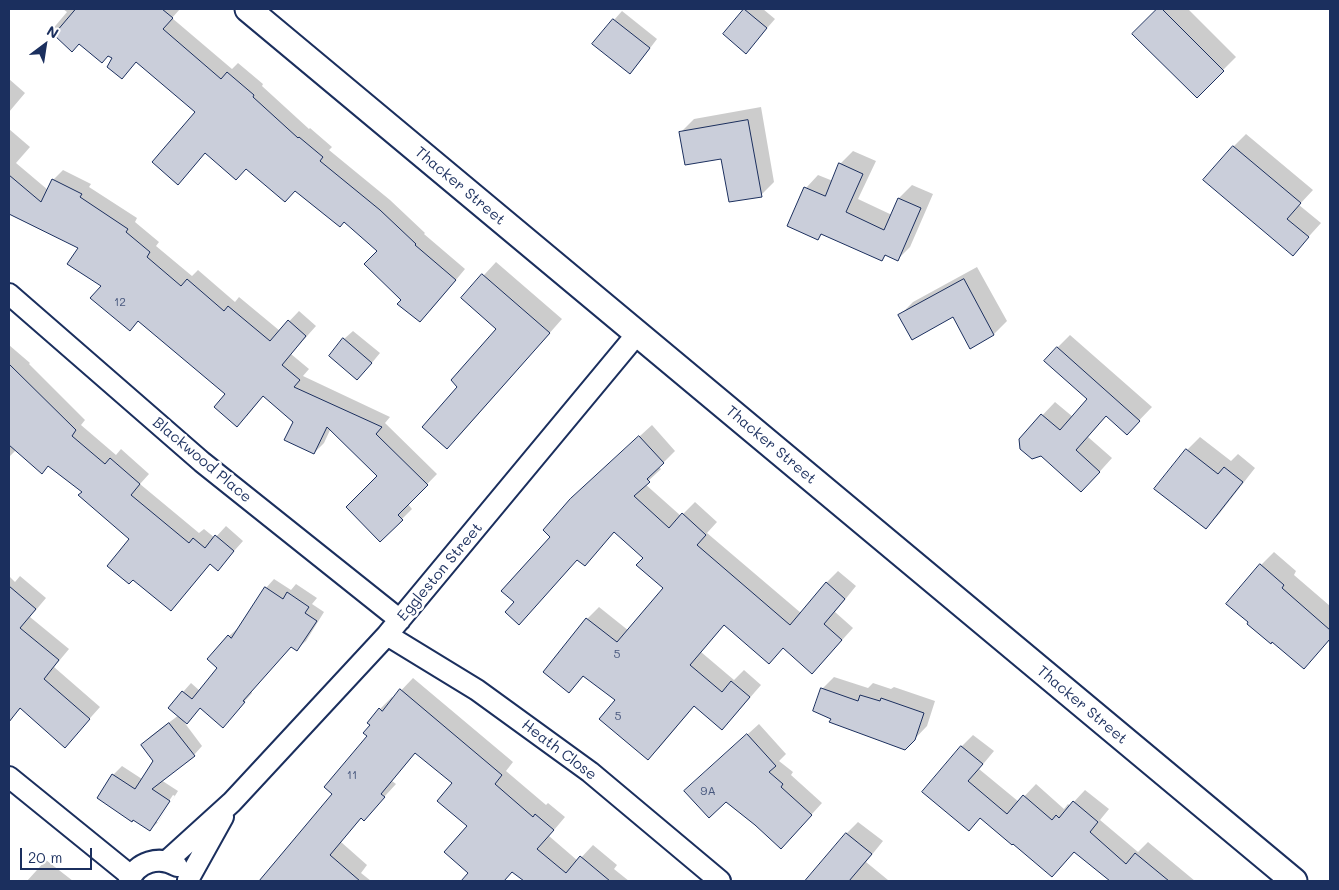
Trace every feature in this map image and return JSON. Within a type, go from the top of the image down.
[{"type":"street","name":"Thacker Street","points":[[248,9],[1294,881]]},
{"type":"street","name":"Blackwood Place","points":[[9,294],[394,628]]},
{"type":"street","name":"Eggleston Street","points":[[167,861],[232,802],[394,628],[637,334]]},
{"type":"street","name":"Heath Close","points":[[394,628],[590,772],[720,881]]},
{"type":"street","points":[[9,778],[130,879],[140,866],[153,861],[167,861],[183,871],[189,881]]},
{"type":"street","name":"Eggleston Street","points":[[189,881],[232,802]]},
{"type":"building","points":[[76,9],[162,9],[173,18],[163,29],[221,79],[227,72],[254,95],[253,97],[298,138],[323,157],[320,161],[380,210],[415,245],[456,280],[420,322],[397,304],[401,300],[364,264],[377,251],[344,222],[340,227],[295,191],[285,202],[246,169],[236,180],[205,153],[178,185],[152,162],[195,112],[136,62],[122,79],[107,67],[112,58],[108,56],[102,63],[79,44],[72,52],[54,35]]},
{"type":"building","points":[[744,9],[767,28],[746,54],[723,34]]},
{"type":"building","points":[[1157,9],[1162,9],[1224,71],[1197,98],[1132,34]]},
{"type":"building","points":[[613,19],[650,48],[630,74],[592,44]]},
{"type":"building","points":[[748,120],[762,197],[729,202],[721,159],[685,165],[679,132]]},
{"type":"building","points":[[1233,146],[1301,203],[1287,219],[1309,237],[1293,256],[1203,180]]},
{"type":"building","points":[[839,163],[863,174],[846,212],[884,230],[898,198],[921,208],[898,261],[885,255],[882,261],[821,234],[818,240],[787,226],[804,187],[825,196]]},
{"type":"building","points":[[9,175],[41,202],[52,179],[82,194],[80,197],[128,229],[126,232],[150,252],[147,257],[181,286],[187,279],[224,311],[228,306],[270,341],[288,320],[306,336],[282,365],[300,380],[294,387],[382,427],[376,434],[428,485],[398,515],[403,520],[380,542],[346,507],[377,476],[327,427],[314,454],[284,440],[293,422],[263,396],[237,427],[214,407],[225,394],[138,321],[130,331],[90,298],[101,286],[67,264],[78,248],[9,214]]},
{"type":"building","points":[[482,274],[550,333],[447,449],[422,427],[457,387],[451,380],[496,329],[461,298]]},
{"type":"building","points":[[964,279],[994,335],[970,349],[953,317],[912,340],[898,315]]},
{"type":"building","points":[[343,338],[372,363],[357,380],[329,356]]},
{"type":"building","points":[[1057,347],[1140,421],[1127,435],[1106,416],[1076,450],[1100,472],[1081,492],[1041,456],[1032,459],[1020,449],[1019,439],[1041,414],[1060,430],[1087,399],[1044,361]]},
{"type":"building","points":[[9,364],[76,430],[72,436],[105,464],[110,458],[140,484],[131,495],[189,543],[193,538],[205,548],[215,535],[234,551],[218,571],[210,564],[171,611],[133,580],[129,584],[107,566],[129,539],[78,495],[82,492],[48,466],[42,474],[9,445]]},
{"type":"building","points":[[639,436],[664,463],[647,479],[650,482],[634,496],[669,528],[682,513],[706,535],[697,545],[790,625],[826,582],[845,599],[824,624],[842,640],[812,674],[783,648],[769,664],[724,625],[690,665],[722,692],[731,681],[750,697],[722,730],[694,706],[648,760],[599,719],[615,700],[583,676],[569,693],[543,672],[586,618],[617,642],[663,588],[636,565],[643,558],[614,532],[585,566],[577,560],[519,625],[505,612],[514,602],[501,591],[550,537],[543,530],[570,499]]},
{"type":"building","points":[[1186,449],[1218,474],[1224,467],[1243,482],[1206,529],[1154,489]]},
{"type":"building","points":[[1260,564],[1284,585],[1282,588],[1330,630],[1330,639],[1304,669],[1247,624],[1248,622],[1226,604]]},
{"type":"building","points":[[9,586],[36,609],[20,628],[59,660],[44,679],[90,719],[65,748],[20,708],[9,722]]},
{"type":"building","points":[[265,587],[283,599],[287,592],[309,607],[305,613],[317,621],[297,651],[291,647],[243,701],[245,702],[223,728],[200,708],[187,724],[168,708],[182,691],[192,699],[217,668],[207,659],[228,635],[231,638]]},
{"type":"building","points":[[821,688],[858,701],[860,695],[880,701],[881,698],[924,713],[915,740],[905,750],[829,722],[831,719],[813,711]]},
{"type":"building","points":[[400,689],[502,775],[495,784],[533,817],[535,814],[554,830],[537,849],[566,873],[580,856],[610,881],[524,881],[512,872],[504,881],[461,881],[468,873],[444,852],[467,826],[437,801],[452,783],[415,753],[381,794],[385,797],[364,821],[361,818],[330,855],[360,881],[259,881],[332,794],[324,787],[367,736],[363,733],[370,725],[367,723],[379,708],[382,711]]},
{"type":"building","points":[[169,723],[195,756],[152,789],[170,801],[150,831],[133,820],[132,822],[97,798],[112,774],[135,789],[153,761],[141,745]]},
{"type":"building","points":[[747,734],[776,766],[769,772],[783,784],[781,787],[812,815],[781,849],[726,802],[709,818],[684,791]]},
{"type":"building","points":[[961,746],[983,764],[968,781],[1007,814],[1023,795],[1052,820],[1056,815],[1059,818],[1073,801],[1098,822],[1090,832],[1126,864],[1135,853],[1169,881],[1110,881],[1074,852],[1052,877],[980,818],[969,831],[922,792]]},
{"type":"building","points":[[846,833],[872,854],[849,881],[805,881]]}]
